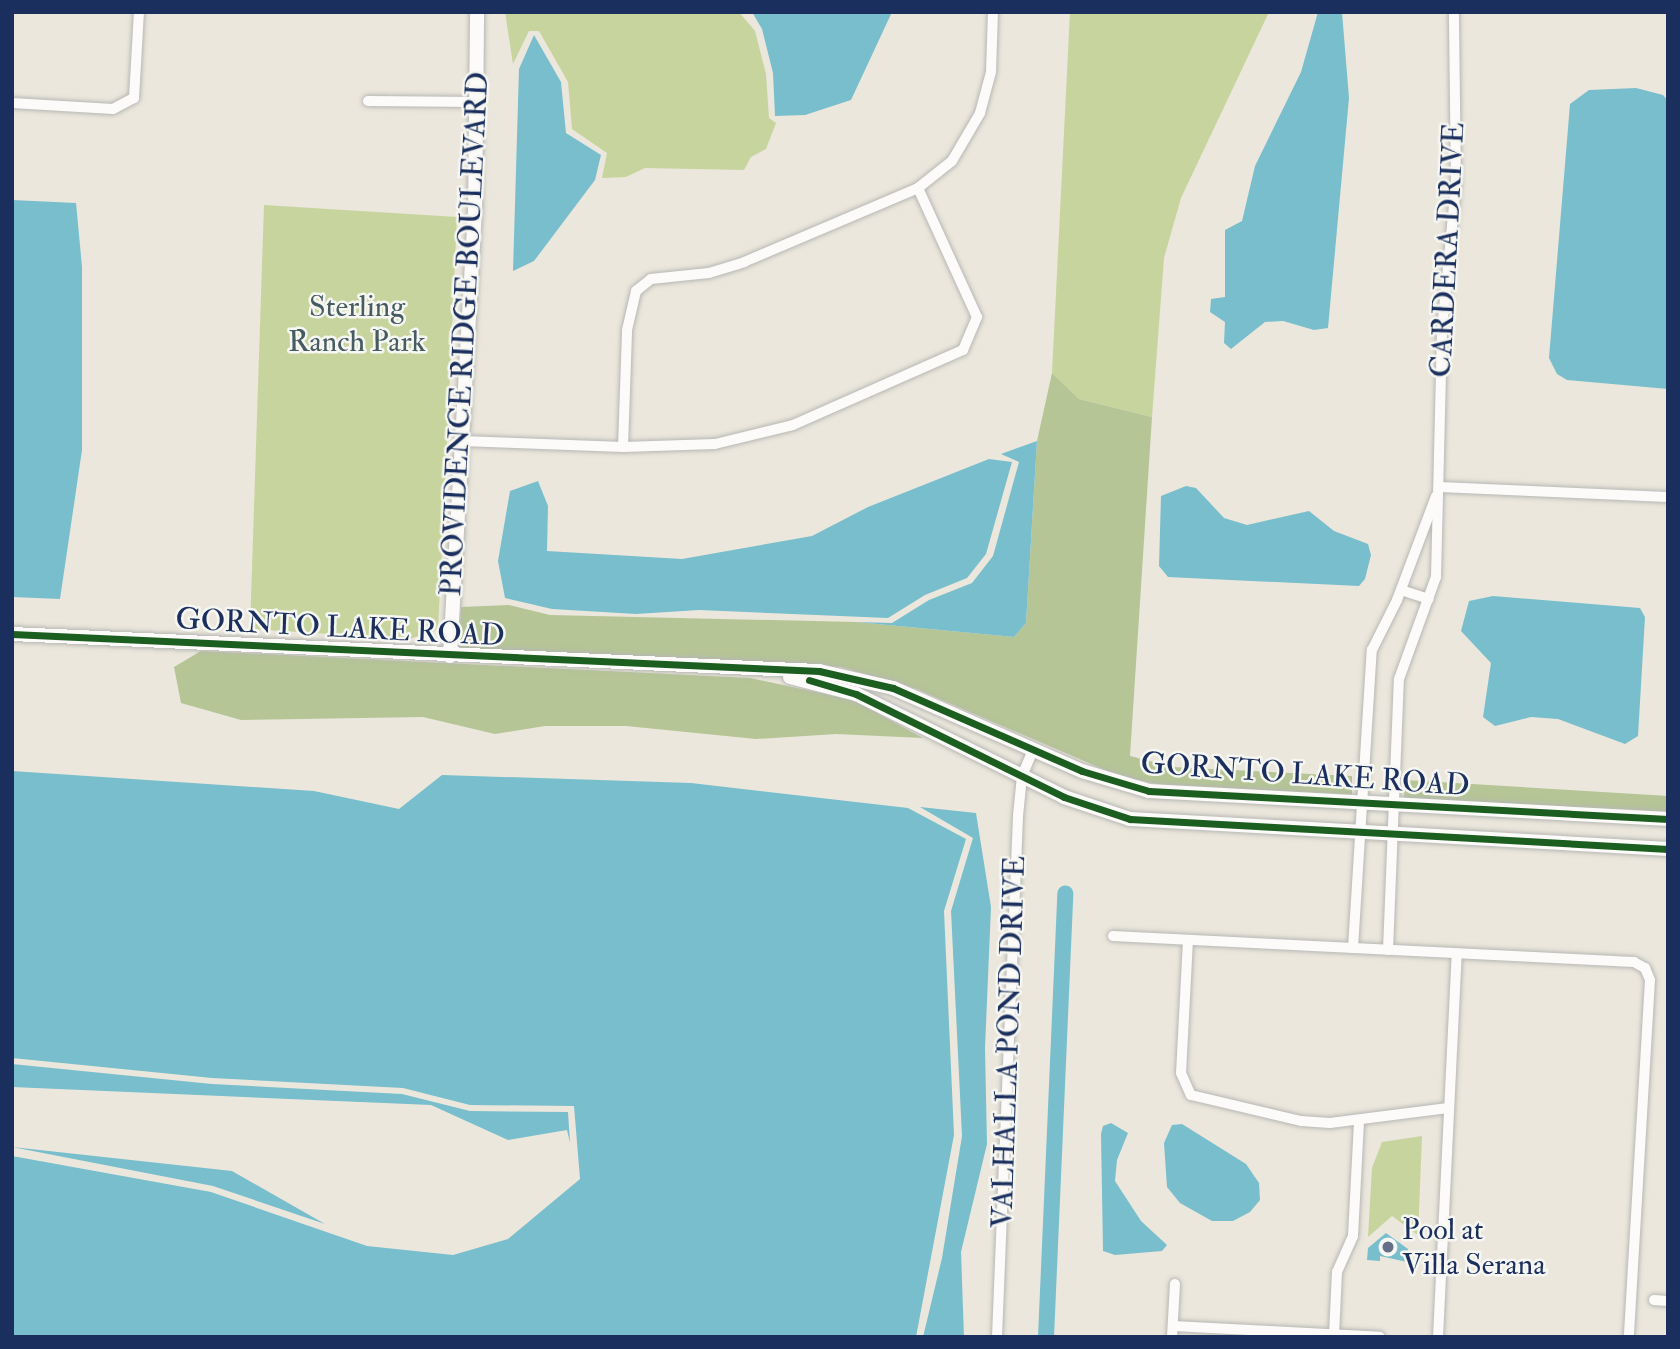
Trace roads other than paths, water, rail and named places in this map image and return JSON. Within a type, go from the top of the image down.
[{"type":"street","points":[[12,103],[113,109],[134,97],[139,12]]},
{"type":"street","name":"PROVIDENCE RIDGE BOULEVARD","points":[[450,656],[477,102],[477,12]]},
{"type":"street","points":[[623,447],[627,330],[636,291],[651,279],[709,273],[744,262],[919,188],[952,161],[980,113],[991,72],[993,12]]},
{"type":"street","name":"CARDERA DRIVE","points":[[1388,950],[1399,678],[1437,577],[1442,318],[1456,184],[1454,12]]},
{"type":"street","points":[[368,101],[477,102]]},
{"type":"street","points":[[462,441],[623,447],[715,444],[793,425],[963,350],[977,317],[919,188]]},
{"type":"street","points":[[1439,487],[1668,497]]},
{"type":"street","name":"CARDERA DRIVE","points":[[1353,948],[1372,650],[1401,590],[1439,487]]},
{"type":"street","points":[[1401,590],[1429,599]]},
{"type":"street","name":"GORNTO LAKE ROAD","points":[[12,634],[750,671],[799,669],[875,682],[1108,781],[1165,794],[1668,820]]},
{"type":"street","name":"GORNTO LAKE ROAD","points":[[750,671],[856,694],[1088,807],[1148,822],[1668,849]]},
{"type":"street","name":"VALHALLA POND DRIVE","points":[[997,1337],[1022,776],[1034,750]]},
{"type":"street","points":[[1113,936],[1634,962],[1645,968],[1650,980],[1629,1337]]},
{"type":"street","points":[[1188,940],[1181,1073],[1191,1095],[1301,1121],[1359,1121],[1448,1108]]},
{"type":"street","points":[[1438,1337],[1457,953]]},
{"type":"street","points":[[1335,1335],[1337,1272],[1353,1236],[1359,1121]]},
{"type":"street","points":[[1175,1284],[1172,1332],[1380,1337]]},
{"type":"street","points":[[1654,1300],[1668,1301]]},
{"type":"water","points":[[752,12],[892,12],[851,100],[805,115],[775,116],[773,73],[762,29]]},
{"type":"water","points":[[1318,12],[1342,12],[1349,98],[1328,328],[1314,330],[1283,321],[1265,322],[1231,349],[1224,343],[1225,322],[1210,312],[1211,299],[1225,297],[1225,230],[1242,221],[1255,166],[1301,72]]},
{"type":"water","points":[[534,35],[561,82],[566,133],[601,155],[595,180],[534,261],[513,271],[519,69]]},
{"type":"water","points":[[1636,88],[1663,95],[1668,101],[1668,389],[1567,380],[1557,374],[1549,358],[1570,104],[1589,90]]},
{"type":"water","points":[[12,200],[76,203],[82,267],[82,450],[60,599],[12,597]]},
{"type":"water","points":[[1037,441],[1026,623],[1014,637],[856,622],[892,623],[929,600],[972,583],[993,556],[1019,462],[1001,454]]},
{"type":"water","points":[[989,459],[1012,462],[986,554],[967,578],[925,595],[888,618],[699,610],[636,614],[552,609],[505,598],[498,561],[510,491],[538,481],[548,506],[547,551],[682,559],[812,536],[868,507]]},
{"type":"water","points":[[1186,486],[1196,488],[1224,518],[1247,525],[1309,511],[1334,531],[1368,544],[1371,555],[1365,579],[1359,586],[1168,577],[1159,566],[1161,496]]},
{"type":"water","points":[[1493,596],[1640,608],[1645,617],[1638,736],[1625,744],[1558,719],[1531,717],[1495,726],[1483,717],[1491,663],[1461,631],[1469,601]]},
{"type":"water","points":[[12,771],[314,791],[399,809],[442,775],[691,783],[908,808],[966,839],[944,911],[954,1135],[916,1337],[12,1337],[12,1156],[211,1192],[367,1246],[453,1255],[508,1239],[580,1179],[574,1106],[470,1105],[403,1088],[212,1078],[12,1058]]},
{"type":"water","points":[[920,807],[976,813],[991,907],[985,1048],[987,1144],[961,1252],[964,1337],[923,1337],[942,1258],[962,1136],[951,911],[973,838]]},
{"type":"water","points":[[12,1064],[212,1084],[402,1094],[470,1111],[568,1112],[570,1143],[567,1130],[508,1140],[431,1105],[12,1087]]},
{"type":"water","points":[[1111,1123],[1128,1133],[1117,1160],[1115,1181],[1141,1221],[1167,1245],[1162,1251],[1115,1255],[1103,1251],[1101,1134],[1103,1126]]},
{"type":"water","points":[[1182,1124],[1246,1164],[1259,1183],[1260,1200],[1250,1212],[1233,1221],[1212,1221],[1180,1203],[1167,1187],[1164,1143],[1172,1125]]},
{"type":"water","points":[[12,1147],[232,1171],[325,1224],[213,1186]]},
{"type":"water","name":"Pool at Villa Serana","points":[[1386,1233],[1408,1249],[1407,1262],[1380,1256],[1380,1261],[1367,1260],[1368,1248]]},
{"type":"waterway","points":[[1046,1337],[1065,893]]},
{"type":"place","name":"Pool at Villa Serana","points":[[1388,1247]]},
{"type":"park label","name":"Sterling Ranch Park","points":[[357,324]]}]
